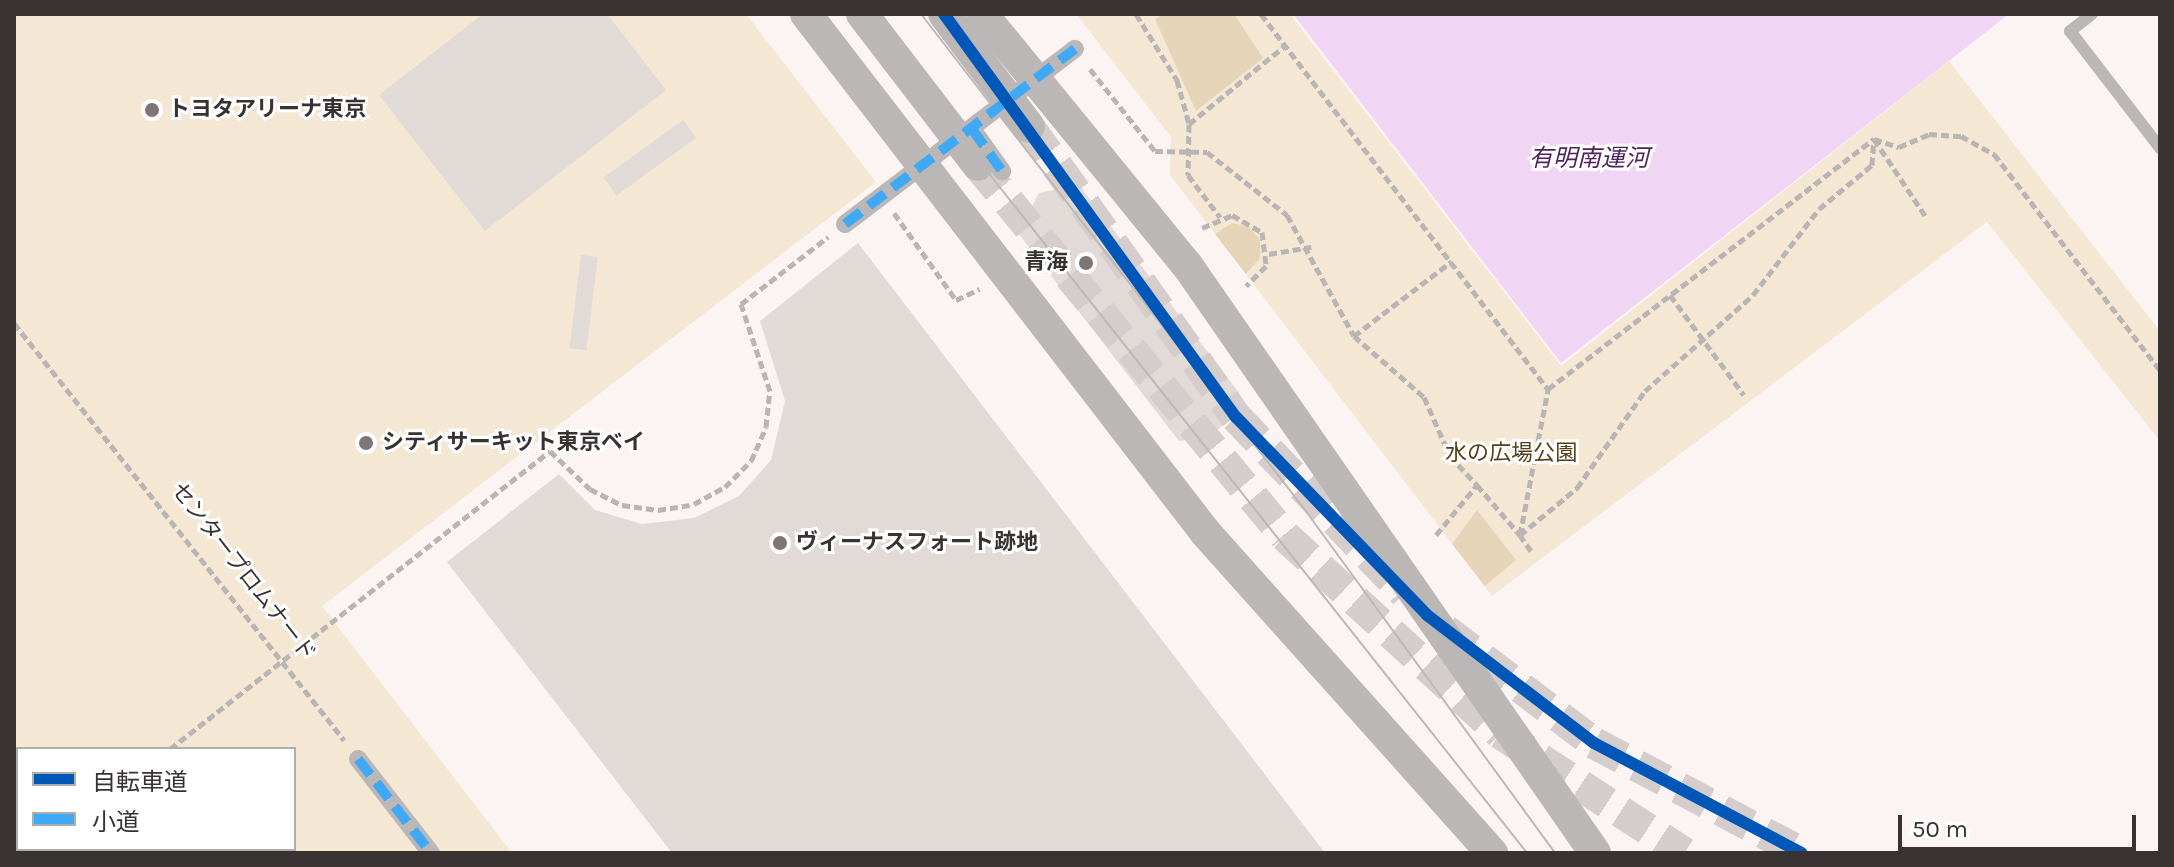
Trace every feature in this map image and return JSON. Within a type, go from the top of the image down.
[{"type":"street","points":[[806,14],[1205,532],[1492,853]]},
{"type":"street","points":[[862,14],[990,168]]},
{"type":"street","points":[[944,14],[1029,127]]},
{"type":"street","points":[[982,14],[1187,265],[1595,853]]},
{"type":"street","points":[[845,224],[1075,49]]},
{"type":"street","points":[[972,129],[990,168]]},
{"type":"street","points":[[358,759],[431,853]]},
{"type":"lane","points":[[2092,14],[2070,31],[2160,148]]},
{"type":"path","points":[[1136,14],[1177,80],[1189,124],[1188,175],[1220,217]]},
{"type":"path","points":[[1261,14],[1548,389]]},
{"type":"path","points":[[1189,124],[1286,45]]},
{"type":"path","points":[[1075,49],[1155,151],[1207,152],[1244,178],[1311,247],[1354,336],[1424,397],[1450,456],[1531,551]]},
{"type":"path","points":[[1874,139],[1899,147],[1929,134],[1961,136],[1994,154],[2160,370]]},
{"type":"path","points":[[1874,139],[1926,217]]},
{"type":"path","points":[[1520,535],[1548,389],[1874,139]]},
{"type":"path","points":[[1520,535],[1577,488],[1645,391],[1701,338],[1753,295],[1819,209],[1872,165],[1874,139]]},
{"type":"path","points":[[882,196],[956,300],[981,288]]},
{"type":"path","points":[[1202,228],[1220,217],[1254,223],[1269,254]]},
{"type":"path","points":[[173,747],[550,451],[590,489],[622,505],[682,506],[725,487],[751,461],[766,427],[770,391],[741,304],[845,224]]},
{"type":"path","points":[[1246,286],[1269,254],[1311,247]]},
{"type":"path","points":[[1354,336],[1452,261]]},
{"type":"path","points":[[1670,295],[1744,395]]},
{"type":"path","points":[[1436,535],[1477,485]]},
{"type":"green space","points":[[14,14],[746,14],[876,182],[322,606],[512,853],[269,851],[296,851],[296,747],[16,747],[16,836]]},
{"type":"green space","name":"水の広場公園","points":[[1076,14],[1290,14],[1561,366],[1949,61],[2160,331],[2160,441],[1987,222],[1492,596],[1170,175],[1171,137]]},
{"type":"shaded area","points":[[1163,14],[1234,14],[1263,58],[1196,111],[1155,19]]},
{"type":"shaded area","points":[[1232,223],[1249,227],[1260,240],[1260,258],[1246,274],[1215,234]]},
{"type":"shaded area","points":[[1477,510],[1516,560],[1485,586],[1452,544]]},
{"type":"water","name":"有明南運河","points":[[1293,14],[2009,14],[1561,363]]},
{"type":"building","points":[[483,14],[607,14],[666,90],[485,231],[379,95]]},
{"type":"building","points":[[683,120],[696,138],[617,195],[604,178]]},
{"type":"building","points":[[1079,185],[1240,394],[1226,423],[1209,436],[1179,441],[1018,233],[1039,193]]},
{"type":"building","name":"ヴィーナスフォート跡地","points":[[858,243],[1325,853],[672,853],[447,562],[559,474],[595,510],[642,524],[694,518],[739,496],[771,460],[785,401],[760,321]]},
{"type":"building","points":[[581,255],[598,257],[586,350],[570,348]]},
{"type":"tunnel","points":[[1029,127],[1236,417],[1405,593]]},
{"type":"tunnel","points":[[978,165],[1285,536],[1500,733],[1684,853]]},
{"type":"tunnel","points":[[1445,630],[1594,743],[1802,853]]},
{"type":"tram line","points":[[872,14],[979,161],[1527,853]]},
{"type":"tram line","points":[[921,14],[1305,510],[1555,853]]},
{"type":"marked path","points":[[845,224],[1075,49]]},
{"type":"marked path","points":[[972,129],[1002,171]]},
{"type":"marked path","points":[[358,759],[431,853]]},
{"type":"cycle path","points":[[944,14],[1236,417],[1427,615],[1594,743],[1802,853]]},
{"type":"place","name":"トヨタアリーナ東京","points":[[152,110]]},
{"type":"place","name":"青海","points":[[1086,263]]},
{"type":"place","name":"シティサーキット東京ベイ","points":[[366,443]]},
{"type":"place","name":"ヴィーナスフォート跡地","points":[[780,543]]}]
